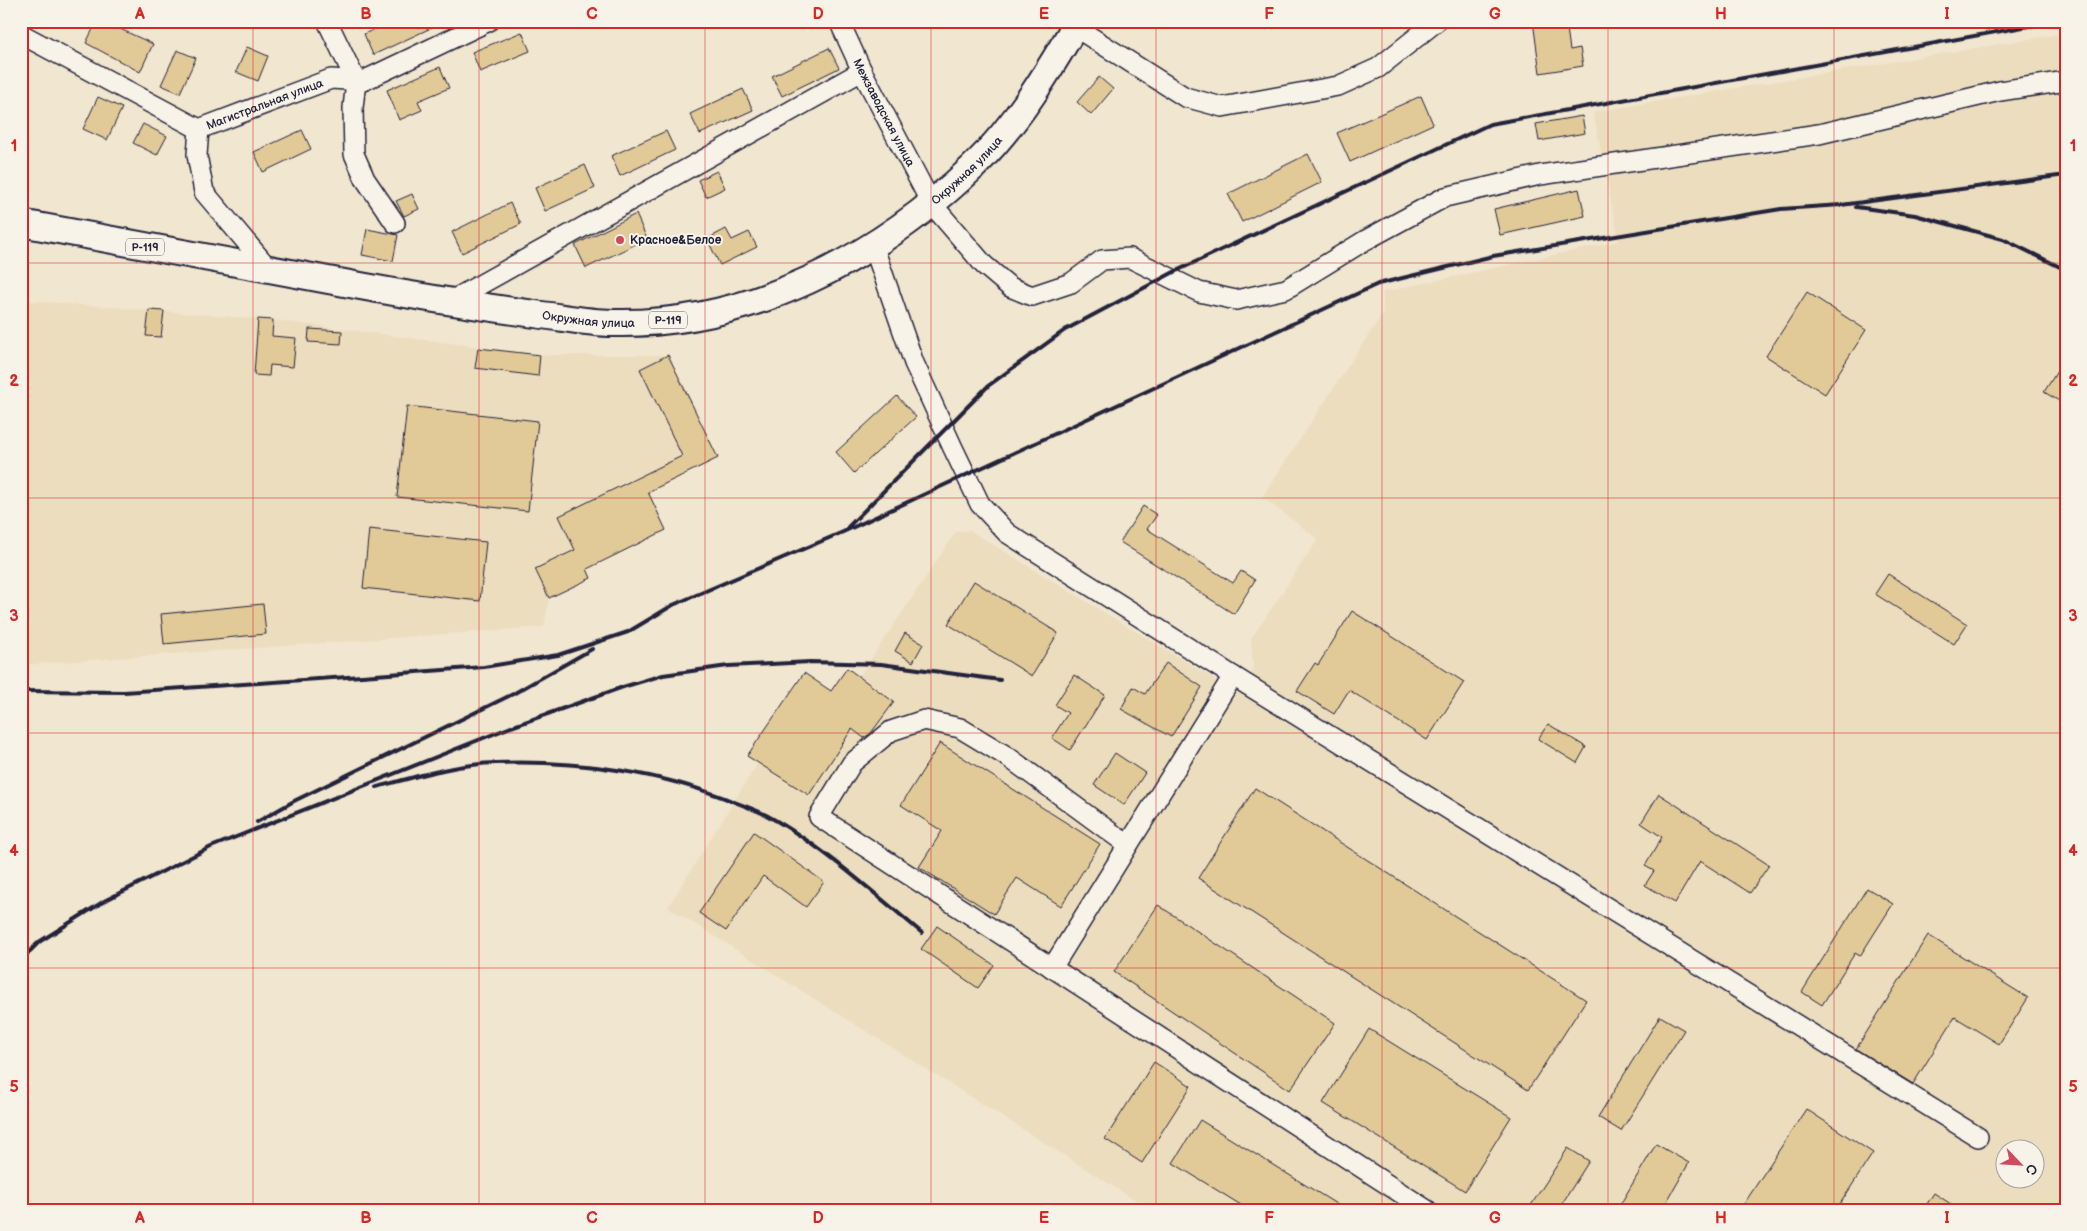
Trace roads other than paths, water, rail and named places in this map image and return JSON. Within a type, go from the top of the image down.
[{"type":"highway","name":"Окружная улица","points":[[21,223],[449,302],[612,324],[687,319],[729,311],[776,295],[832,269],[873,245],[931,203],[975,165],[1011,124],[1051,69],[1076,24]]},
{"type":"street","points":[[327,21],[356,81],[353,108],[354,154],[365,179],[395,223]]},
{"type":"street","name":"Магистральная улица","points":[[21,34],[199,129],[331,79],[363,81],[489,21]]},
{"type":"street","name":"Межзаводская улица","points":[[839,21],[862,72],[931,203],[984,265],[1010,287],[1032,296],[1071,283],[1102,260],[1130,258],[1199,292],[1236,300],[1286,289],[1364,241],[1445,197],[1540,175],[1818,134],[2000,92],[2066,81]]},
{"type":"street","points":[[1076,24],[1185,97],[1222,106],[1338,86],[1378,68],[1437,21]]},
{"type":"street","points":[[449,302],[862,72]]},
{"type":"street","points":[[199,129],[197,155],[204,192],[269,269]]},
{"type":"street","points":[[873,245],[914,363],[980,504],[1007,533],[1233,676],[1978,1137]]},
{"type":"street","points":[[1052,968],[1233,676]]},
{"type":"street","points":[[1128,845],[1008,757],[960,728],[924,720],[891,731],[852,763],[819,818],[1427,1210]]},
{"type":"railway","points":[[848,527],[988,386],[1065,330],[1174,272],[1490,124],[2057,21]]},
{"type":"railway","points":[[21,691],[124,692],[484,667],[558,655],[628,632],[673,605],[843,532],[1378,284],[1493,256],[1781,209],[1841,205],[2066,175]]},
{"type":"railway","points":[[1856,207],[1915,215],[2003,239],[2066,270]]},
{"type":"railway","points":[[257,822],[294,801],[513,694],[592,649]]},
{"type":"railway","points":[[21,960],[39,942],[106,900],[211,847],[511,727],[623,687],[663,675],[728,666],[810,662],[881,664],[1000,680]]},
{"type":"railway","points":[[377,787],[436,772],[496,763],[588,766],[619,770],[679,783],[757,811],[788,828],[848,871],[922,933]]},
{"type":"place","name":"Красное&Белое","points":[[620,240]]}]
